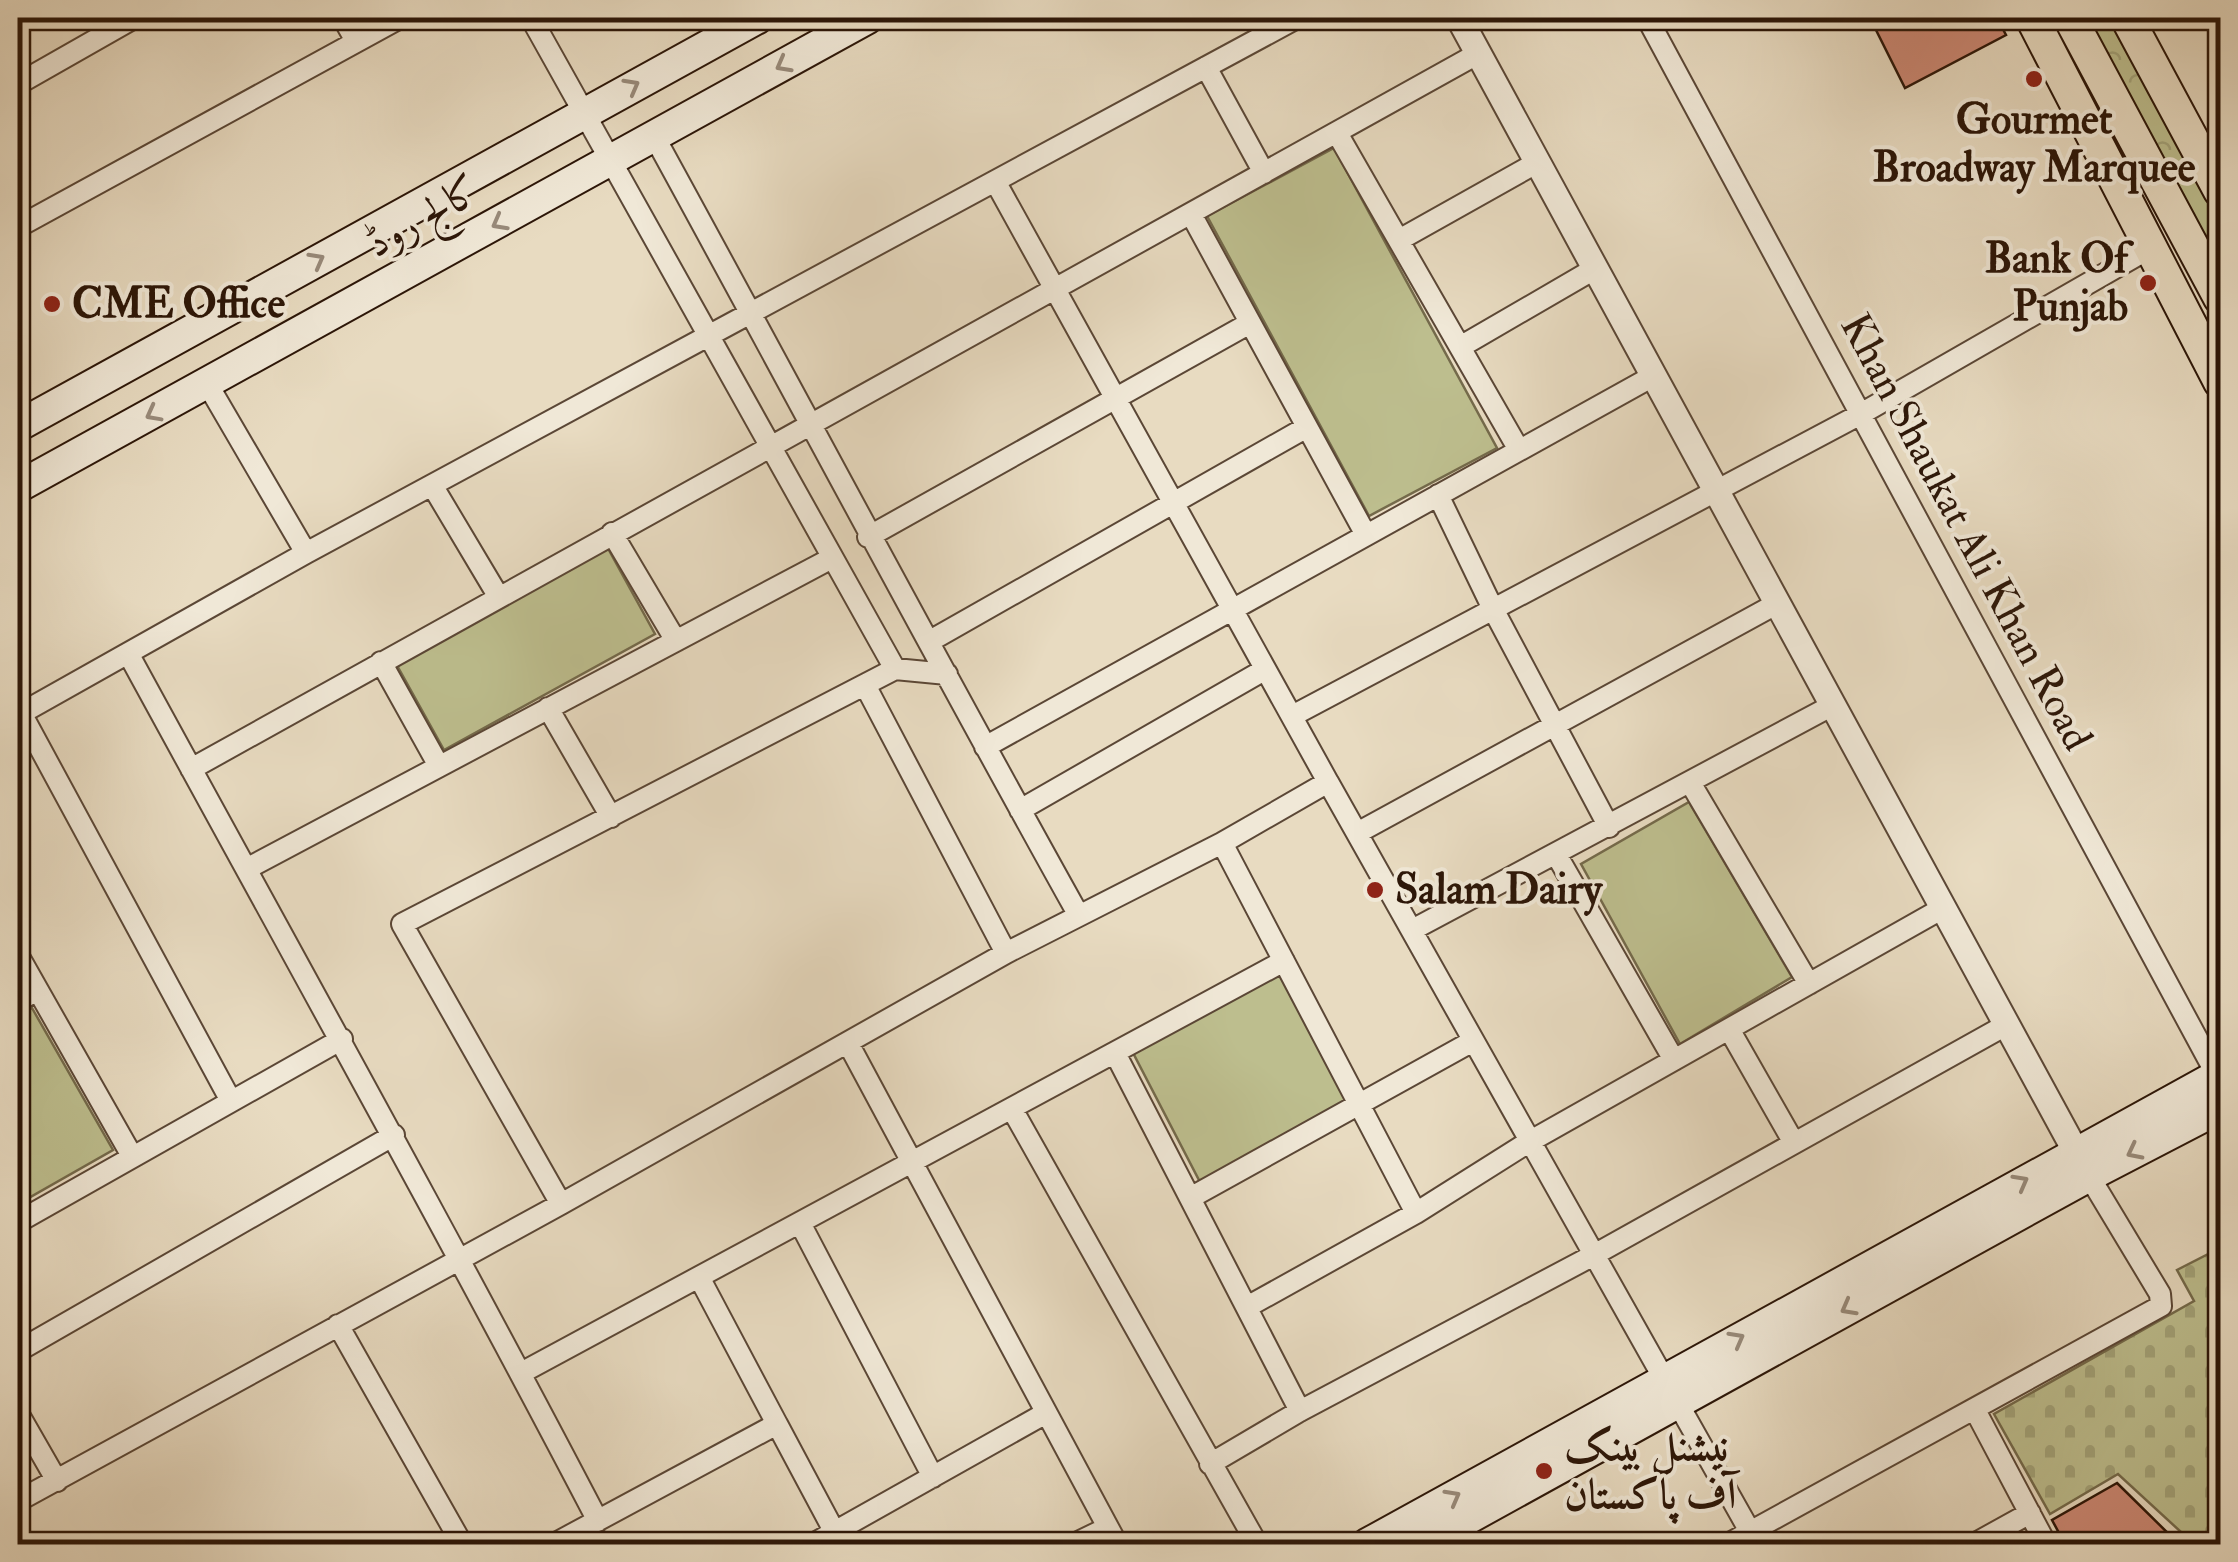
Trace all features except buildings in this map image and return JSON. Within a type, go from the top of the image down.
[{"type":"main road","name":"کالج روڈ","points":[[18,426],[758,18]]},
{"type":"main road","name":"کالج روڈ","points":[[18,487],[868,18]]},
{"type":"main road","points":[[2032,18],[2220,382]]},
{"type":"main road","points":[[2058,66],[2068,18]]},
{"type":"main road","points":[[2068,18],[2220,298]]},
{"type":"main road","points":[[2127,18],[2220,192]]},
{"type":"main road","points":[[2145,18],[2220,152]]},
{"type":"main road","points":[[1368,1544],[1672,1390],[2082,1164],[2219,1077]]},
{"type":"main road","points":[[2082,1164],[2220,1108]]},
{"type":"main road","points":[[1422,1544],[1672,1390]]},
{"type":"street","points":[[18,84],[134,18]]},
{"type":"street","points":[[344,18],[356,41]]},
{"type":"street","points":[[18,227],[400,18]]},
{"type":"street","points":[[530,18],[895,669]]},
{"type":"street","points":[[232,1101],[19,714],[306,553],[1297,18]]},
{"type":"street","points":[[1459,18],[2082,1164],[2160,1294],[2161,1306],[1754,1538],[1728,1544]]},
{"type":"street","name":"Khan Shaukat Ali Khan Road","points":[[1647,18],[2219,1077]]},
{"type":"street","points":[[191,770],[497,594],[812,426],[1479,53]]},
{"type":"street","points":[[1206,67],[1264,173]]},
{"type":"street","points":[[1337,132],[1519,450]]},
{"type":"street","points":[[654,136],[812,426],[868,538],[930,641],[1078,914]]},
{"type":"street","points":[[1399,240],[1538,162]]},
{"type":"street","points":[[995,181],[1264,670],[1414,929],[1527,1143],[1754,1538]]},
{"type":"street","points":[[1191,214],[1366,535]]},
{"type":"street","points":[[1292,716],[1859,415],[2148,249]]},
{"type":"street","points":[[1460,347],[1596,268]]},
{"type":"street","points":[[868,538],[1250,323]]},
{"type":"street","points":[[985,747],[1654,375]]},
{"type":"street","points":[[208,385],[306,553]]},
{"type":"street","points":[[930,641],[1307,427]]},
{"type":"street","points":[[432,485],[497,594]]},
{"type":"street","points":[[1438,494],[1493,609],[1609,827]]},
{"type":"street","points":[[612,533],[676,641]]},
{"type":"street","points":[[248,868],[832,558]]},
{"type":"street","points":[[1359,832],[1778,603]]},
{"type":"street","points":[[129,655],[342,1039],[598,1521]]},
{"type":"street","points":[[381,662],[439,766]]},
{"type":"street","points":[[561,1204],[402,924],[895,669],[947,674]]},
{"type":"street","points":[[1020,810],[1264,670]]},
{"type":"street","points":[[866,686],[1006,952]]},
{"type":"street","points":[[1414,929],[1833,705]]},
{"type":"street","points":[[548,708],[612,817]]},
{"type":"street","points":[[18,1501],[561,1204],[1006,952],[1222,843],[1328,782]]},
{"type":"street","points":[[1691,784],[1809,984]]},
{"type":"street","points":[[1222,843],[1416,1213]]},
{"type":"street","points":[[1556,854],[1674,1060]]},
{"type":"street","points":[[1247,1307],[1416,1213],[1527,1143],[1943,908]]},
{"type":"street","points":[[18,955],[132,1156]]},
{"type":"street","points":[[520,1372],[1284,961]]},
{"type":"street","points":[[18,1000],[37,990]]},
{"type":"street","points":[[1210,1464],[1300,1410],[1592,1256],[2006,1024]]},
{"type":"street","points":[[1729,1029],[1794,1143]]},
{"type":"street","points":[[18,1222],[342,1039]]},
{"type":"street","points":[[1190,1198],[1473,1041]]},
{"type":"street","points":[[848,1043],[1112,1536],[1074,1544]]},
{"type":"street","points":[[1115,1053],[1300,1410]]},
{"type":"street","points":[[1012,1108],[1257,1544]]},
{"type":"street","points":[[18,1351],[394,1136]]},
{"type":"street","points":[[800,1223],[933,1477]]},
{"type":"street","points":[[699,1277],[838,1539]]},
{"type":"street","points":[[338,1325],[462,1544]]},
{"type":"street","points":[[1975,1410],[2046,1544]]},
{"type":"street","points":[[18,1413],[57,1482]]},
{"type":"street","points":[[814,1544],[838,1539],[933,1477],[1046,1413]]},
{"type":"street","points":[[554,1544],[777,1424]]},
{"type":"street","points":[[1974,1544],[2030,1514]]},
{"type":"green space","points":[[2071,18],[2108,18],[2211,202],[2220,221],[2220,293]]},
{"type":"green space","points":[[1334,148],[1497,448],[1369,516],[1207,216]]},
{"type":"green space","points":[[605,543],[655,634],[444,750],[394,660]]},
{"type":"green space","points":[[1689,802],[1792,977],[1680,1044],[1581,864]]},
{"type":"green space","points":[[1281,969],[1352,1098],[1200,1182],[1130,1047]]},
{"type":"green space","points":[[32,1008],[113,1150],[18,1204],[18,1016]]},
{"type":"green space","points":[[2220,1248],[2220,1544],[2194,1544],[2118,1474],[2050,1514],[1994,1414],[2194,1301],[2177,1270]]},
{"type":"place","name":"Gourmet Broadway Marquee","points":[[2034,79]]},
{"type":"place","name":"Bank Of Punjab","points":[[2148,283]]},
{"type":"place","name":"CME Office","points":[[52,304]]},
{"type":"place","name":"Salam Dairy","points":[[1375,890]]},
{"type":"place","name":"نیشنل بینک آف پاکستان","points":[[1544,1471]]}]
